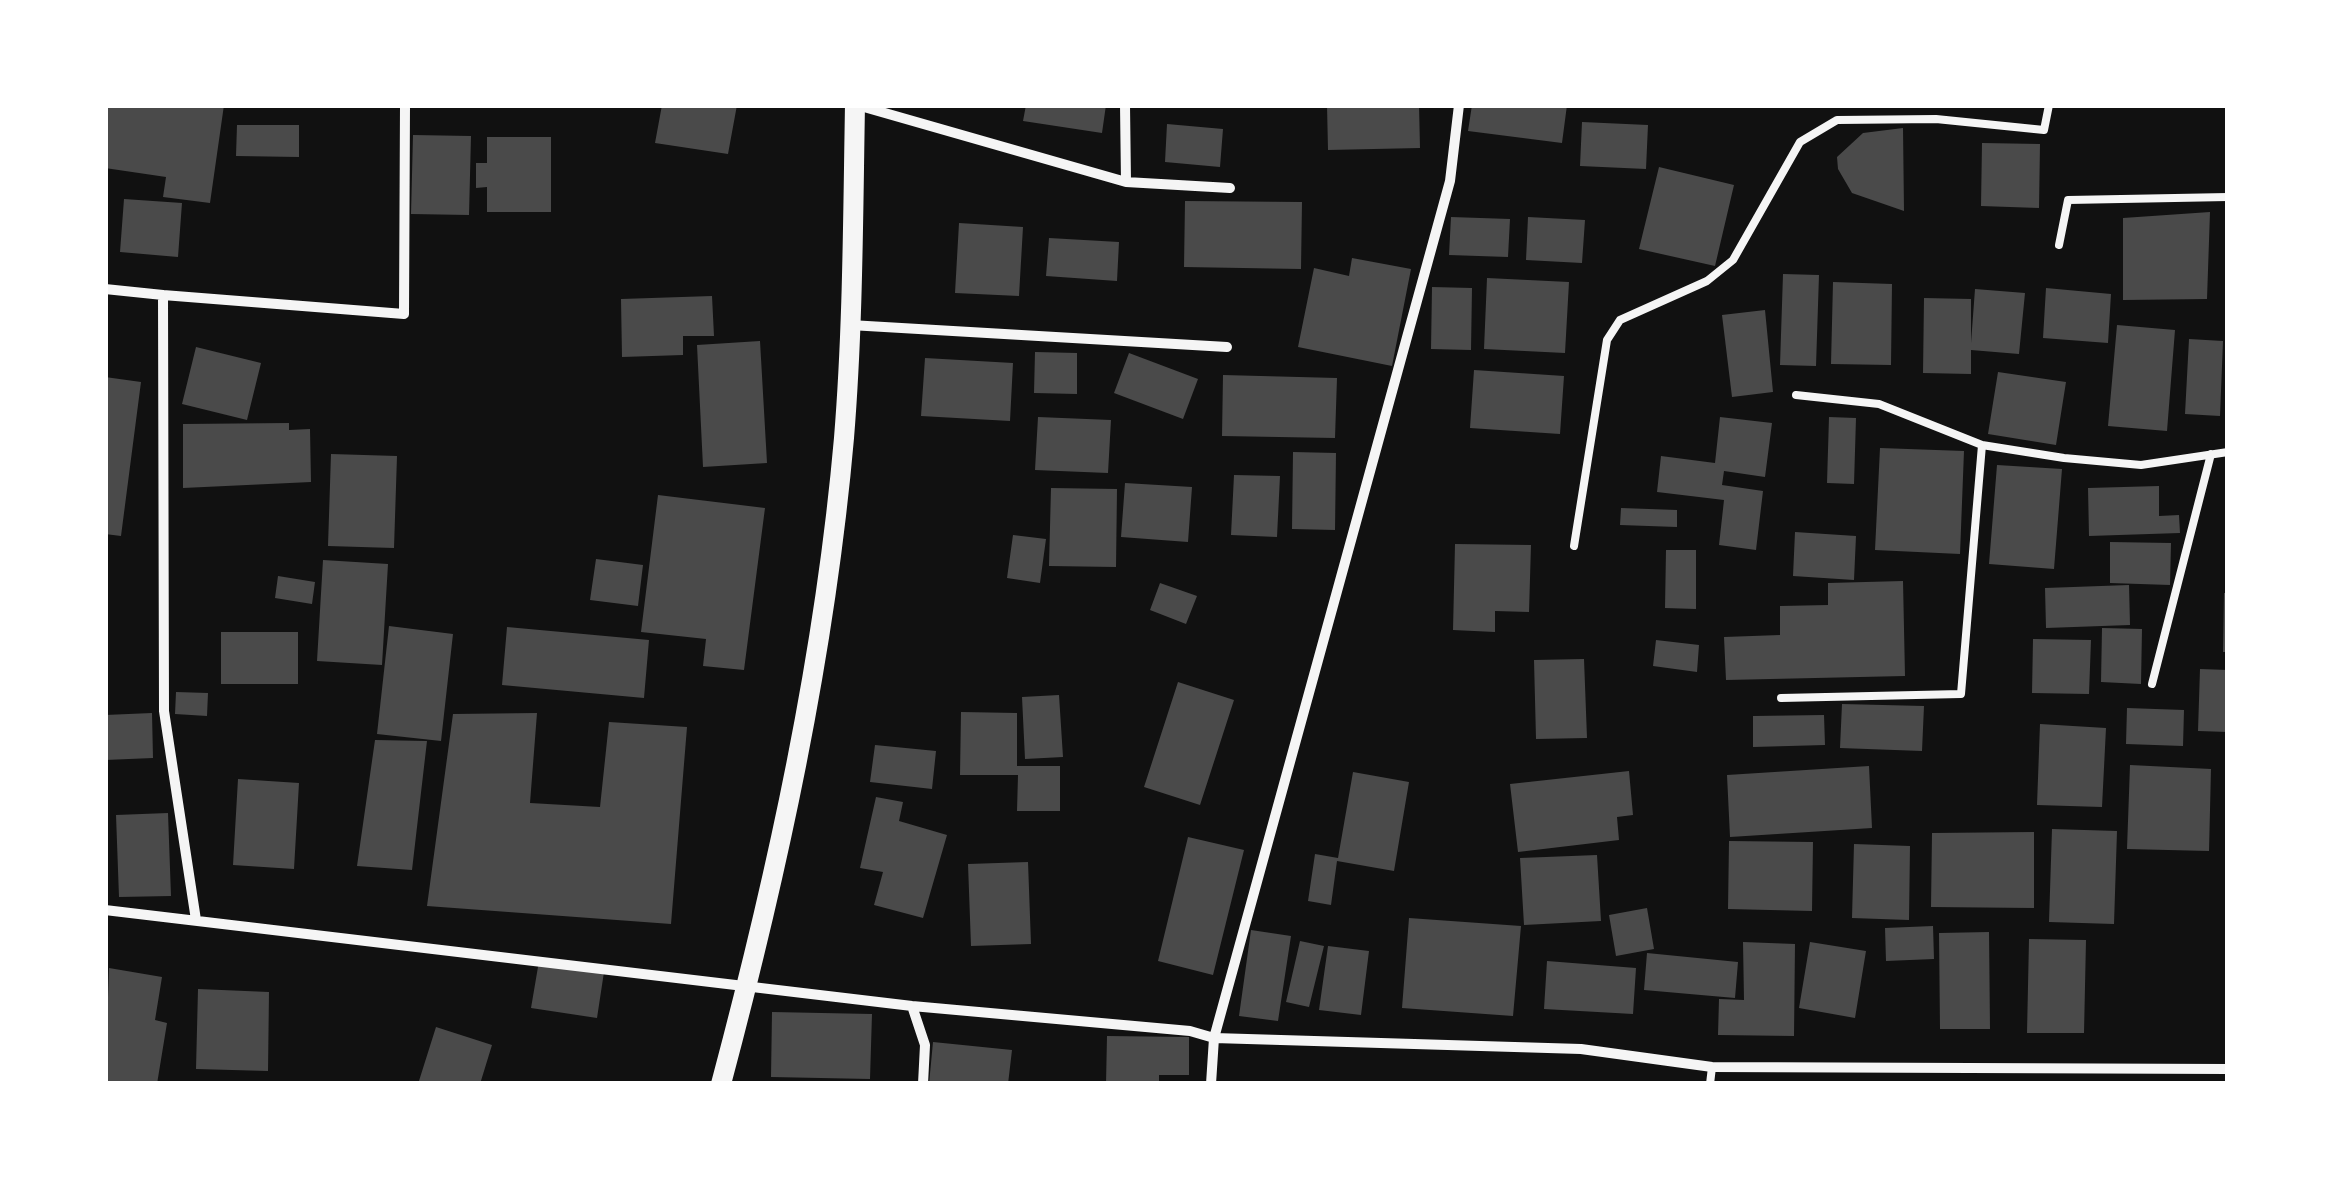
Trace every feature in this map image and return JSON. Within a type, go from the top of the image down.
[{"type":"main road","points":[[721,1084],[748,984],[813,668],[844,438],[856,105]]},
{"type":"street","points":[[105,289],[404,314],[405,105]]},
{"type":"street","points":[[856,105],[1126,182],[1230,188]]},
{"type":"street","points":[[1125,105],[1126,182]]},
{"type":"street","points":[[1211,1084],[1214,1038],[1450,181],[1459,105]]},
{"type":"street","points":[[163,295],[164,711],[196,920]]},
{"type":"street","points":[[849,325],[1228,347]]},
{"type":"street","points":[[105,910],[912,1006],[1190,1031],[1214,1038],[1580,1049],[1712,1067],[2228,1069]]},
{"type":"street","points":[[912,1006],[925,1045],[923,1084]]},
{"type":"lane","points":[[1574,546],[1607,340],[1620,320],[1707,280],[1733,260],[1800,142],[1837,120],[1936,119],[2044,130],[2050,105]]},
{"type":"lane","points":[[2059,245],[2068,200],[2228,197]]},
{"type":"lane","points":[[1796,395],[1879,404],[1982,445],[2141,465],[2228,452]]},
{"type":"lane","points":[[1781,698],[1961,694],[1982,445]]},
{"type":"lane","points":[[2152,684],[2211,454]]},
{"type":"lane","points":[[1710,1084],[1712,1067]]},
{"type":"building","points":[[105,105],[224,105],[210,203],[163,197],[166,177],[105,168]]},
{"type":"building","points":[[662,105],[737,105],[728,154],[655,143]]},
{"type":"building","points":[[1026,105],[1106,105],[1102,133],[1023,121]]},
{"type":"building","points":[[1327,105],[1419,105],[1420,148],[1328,150]]},
{"type":"building","points":[[1472,105],[1567,105],[1562,143],[1468,131]]},
{"type":"building","points":[[1582,122],[1648,125],[1646,169],[1580,166]]},
{"type":"building","points":[[1167,124],[1223,129],[1220,167],[1165,162]]},
{"type":"building","points":[[237,125],[299,125],[299,157],[236,156]]},
{"type":"building","points":[[1903,128],[1904,211],[1852,193],[1838,169],[1837,157],[1863,133]]},
{"type":"building","points":[[413,135],[471,136],[469,215],[411,214]]},
{"type":"building","points":[[487,137],[551,137],[551,212],[487,212],[487,187],[476,188],[476,163],[487,163]]},
{"type":"building","points":[[1982,143],[2040,144],[2039,208],[1981,206]]},
{"type":"building","points":[[1659,167],[1734,185],[1715,266],[1639,249]]},
{"type":"building","points":[[124,199],[182,203],[178,257],[120,252]]},
{"type":"building","points":[[1185,201],[1302,202],[1301,269],[1184,267]]},
{"type":"building","points":[[2210,212],[2207,299],[2123,300],[2123,218]]},
{"type":"building","points":[[1451,217],[1510,219],[1508,257],[1449,255]]},
{"type":"building","points":[[1528,217],[1585,220],[1582,263],[1526,260]]},
{"type":"building","points":[[959,223],[1023,227],[1019,296],[955,293]]},
{"type":"building","points":[[1049,238],[1119,242],[1117,281],[1046,276]]},
{"type":"building","points":[[1352,258],[1411,269],[1392,366],[1298,347],[1314,268],[1349,276]]},
{"type":"building","points":[[1783,274],[1819,275],[1816,366],[1780,365]]},
{"type":"building","points":[[1487,278],[1569,282],[1565,353],[1484,349]]},
{"type":"building","points":[[1833,282],[1892,284],[1891,365],[1831,364]]},
{"type":"building","points":[[1432,287],[1472,288],[1471,350],[1431,349]]},
{"type":"building","points":[[2046,288],[2111,294],[2108,343],[2043,338]]},
{"type":"building","points":[[1975,289],[2025,293],[2019,354],[1971,350],[1971,374],[1923,373],[1924,298],[1971,299],[1971,343]]},
{"type":"building","points":[[712,296],[714,336],[683,336],[683,355],[622,357],[621,299]]},
{"type":"building","points":[[1765,310],[1773,392],[1732,397],[1722,315]]},
{"type":"building","points":[[2117,325],[2175,330],[2167,431],[2108,426]]},
{"type":"building","points":[[2189,339],[2223,341],[2220,416],[2185,414]]},
{"type":"building","points":[[760,341],[767,463],[703,467],[697,345]]},
{"type":"building","points":[[196,347],[261,363],[247,420],[182,404]]},
{"type":"building","points":[[1035,352],[1077,353],[1077,394],[1034,393]]},
{"type":"building","points":[[1129,353],[1198,379],[1183,419],[1114,393]]},
{"type":"building","points":[[925,358],[1013,363],[1010,421],[921,416]]},
{"type":"building","points":[[1474,370],[1564,376],[1560,434],[1470,428]]},
{"type":"building","points":[[1998,372],[2066,382],[2056,445],[1988,434]]},
{"type":"building","points":[[1223,375],[1337,378],[1335,438],[1222,436]]},
{"type":"building","points":[[105,377],[141,382],[121,536],[105,534]]},
{"type":"building","points":[[1038,417],[1111,420],[1108,473],[1035,470]]},
{"type":"building","points":[[1720,417],[1772,423],[1765,477],[1724,471],[1722,485],[1763,491],[1756,550],[1719,545],[1724,500],[1657,492],[1661,456],[1715,463]]},
{"type":"building","points":[[1829,417],[1856,418],[1854,484],[1827,483]]},
{"type":"building","points":[[289,423],[289,430],[310,429],[311,482],[183,488],[183,424]]},
{"type":"building","points":[[1880,448],[1964,451],[1960,554],[1875,550]]},
{"type":"building","points":[[1293,452],[1336,453],[1335,530],[1292,529]]},
{"type":"building","points":[[331,454],[397,456],[394,548],[328,546]]},
{"type":"building","points":[[1997,465],[2062,469],[2054,569],[1989,564]]},
{"type":"building","points":[[1234,475],[1280,476],[1277,537],[1231,535]]},
{"type":"building","points":[[1125,483],[1192,487],[1188,542],[1121,537]]},
{"type":"building","points":[[2159,486],[2159,516],[2179,515],[2180,533],[2089,536],[2088,488]]},
{"type":"building","points":[[1051,488],[1117,489],[1116,567],[1049,566]]},
{"type":"building","points":[[658,495],[765,508],[744,670],[703,666],[706,639],[641,632]]},
{"type":"building","points":[[1621,508],[1677,510],[1677,527],[1620,525]]},
{"type":"building","points":[[1795,532],[1856,536],[1854,580],[1793,576]]},
{"type":"building","points":[[1013,535],[1046,539],[1040,583],[1007,578]]},
{"type":"building","points":[[2110,542],[2171,543],[2170,585],[2110,583]]},
{"type":"building","points":[[1455,544],[1531,545],[1529,612],[1495,611],[1495,632],[1453,630]]},
{"type":"building","points":[[1666,550],[1696,550],[1696,609],[1665,608]]},
{"type":"building","points":[[596,559],[643,565],[638,606],[590,600]]},
{"type":"building","points":[[323,560],[388,564],[382,665],[317,661]]},
{"type":"building","points":[[278,576],[315,582],[312,604],[275,598]]},
{"type":"building","points":[[1903,581],[1905,676],[1726,680],[1724,637],[1780,635],[1780,606],[1828,605],[1828,583]]},
{"type":"building","points":[[1160,583],[1197,596],[1186,624],[1150,610]]},
{"type":"building","points":[[2129,585],[2130,625],[2046,628],[2045,588]]},
{"type":"building","points":[[2224,593],[2228,593],[2228,652],[2223,652]]},
{"type":"building","points":[[389,626],[453,634],[441,741],[377,734]]},
{"type":"building","points":[[507,627],[649,640],[644,698],[502,685]]},
{"type":"building","points":[[2102,628],[2142,629],[2141,684],[2101,682]]},
{"type":"building","points":[[221,632],[298,632],[298,684],[221,684]]},
{"type":"building","points":[[2033,639],[2091,640],[2089,694],[2032,693]]},
{"type":"building","points":[[1656,640],[1699,645],[1697,672],[1653,666]]},
{"type":"building","points":[[1584,659],[1587,738],[1536,739],[1534,660]]},
{"type":"building","points":[[2200,669],[2228,670],[2228,732],[2198,731]]},
{"type":"building","points":[[1178,682],[1234,700],[1200,805],[1144,787]]},
{"type":"building","points":[[176,692],[208,693],[207,716],[175,714]]},
{"type":"building","points":[[1059,695],[1063,757],[1025,759],[1022,697]]},
{"type":"building","points":[[1842,704],[1924,706],[1922,751],[1840,748]]},
{"type":"building","points":[[2127,708],[2184,710],[2183,746],[2126,744]]},
{"type":"building","points":[[961,712],[1017,713],[1017,766],[1060,766],[1060,811],[1017,811],[1018,775],[960,775]]},
{"type":"building","points":[[152,713],[153,758],[105,760],[105,715]]},
{"type":"building","points":[[537,713],[530,803],[600,807],[609,722],[687,727],[671,924],[427,906],[453,714]]},
{"type":"building","points":[[1824,715],[1825,745],[1753,747],[1753,716]]},
{"type":"building","points":[[2040,724],[2106,728],[2102,807],[2037,805]]},
{"type":"building","points":[[375,740],[427,741],[412,870],[357,866]]},
{"type":"building","points":[[875,745],[936,751],[932,789],[870,782]]},
{"type":"building","points":[[2130,765],[2211,769],[2209,851],[2127,849]]},
{"type":"building","points":[[1869,766],[1872,828],[1730,837],[1727,775]]},
{"type":"building","points":[[1629,771],[1633,815],[1617,817],[1619,840],[1518,852],[1510,784]]},
{"type":"building","points":[[1353,772],[1409,782],[1394,871],[1337,861],[1331,905],[1308,901],[1315,854],[1338,858]]},
{"type":"building","points":[[238,779],[299,783],[294,869],[233,865]]},
{"type":"building","points":[[876,797],[903,802],[899,821],[947,835],[923,918],[874,905],[883,872],[860,868]]},
{"type":"building","points":[[168,813],[171,896],[119,897],[116,815]]},
{"type":"building","points":[[2052,829],[2117,831],[2114,924],[2049,922]]},
{"type":"building","points":[[2034,832],[2034,908],[1931,907],[1932,833]]},
{"type":"building","points":[[1188,837],[1244,850],[1213,975],[1158,961]]},
{"type":"building","points":[[1729,841],[1813,842],[1812,911],[1728,909]]},
{"type":"building","points":[[1854,844],[1910,846],[1909,920],[1852,918]]},
{"type":"building","points":[[1597,855],[1601,921],[1524,925],[1520,858]]},
{"type":"building","points":[[1028,862],[1031,944],[971,946],[968,864]]},
{"type":"building","points":[[1647,908],[1654,949],[1616,956],[1609,915]]},
{"type":"building","points":[[1409,918],[1521,926],[1513,1016],[1402,1008]]},
{"type":"building","points":[[1933,926],[1934,959],[1886,961],[1885,928]]},
{"type":"building","points":[[1251,930],[1291,936],[1278,1021],[1239,1016]]},
{"type":"building","points":[[1989,932],[1990,1029],[1940,1029],[1939,933]]},
{"type":"building","points":[[2029,939],[2086,940],[2084,1033],[2027,1033]]},
{"type":"building","points":[[1300,941],[1324,946],[1309,1007],[1286,1002]]},
{"type":"building","points":[[1743,942],[1795,944],[1794,1036],[1718,1035],[1719,999],[1744,1000]]},
{"type":"building","points":[[1810,942],[1866,951],[1855,1018],[1799,1008]]},
{"type":"building","points":[[1328,946],[1369,951],[1361,1015],[1319,1010]]},
{"type":"building","points":[[1647,953],[1738,962],[1735,998],[1644,990]]},
{"type":"building","points":[[539,961],[604,972],[597,1018],[531,1008]]},
{"type":"building","points":[[1547,961],[1636,968],[1633,1014],[1544,1009]]},
{"type":"building","points":[[109,968],[162,977],[155,1020],[167,1023],[157,1084],[105,1084]]},
{"type":"building","points":[[198,989],[269,992],[268,1071],[196,1069]]},
{"type":"building","points":[[772,1012],[872,1014],[870,1079],[771,1077]]},
{"type":"building","points":[[436,1027],[492,1045],[480,1084],[418,1084]]},
{"type":"building","points":[[1107,1036],[1189,1037],[1189,1075],[1159,1075],[1159,1084],[1106,1084]]},
{"type":"building","points":[[933,1042],[1012,1050],[1008,1084],[929,1084]]}]
